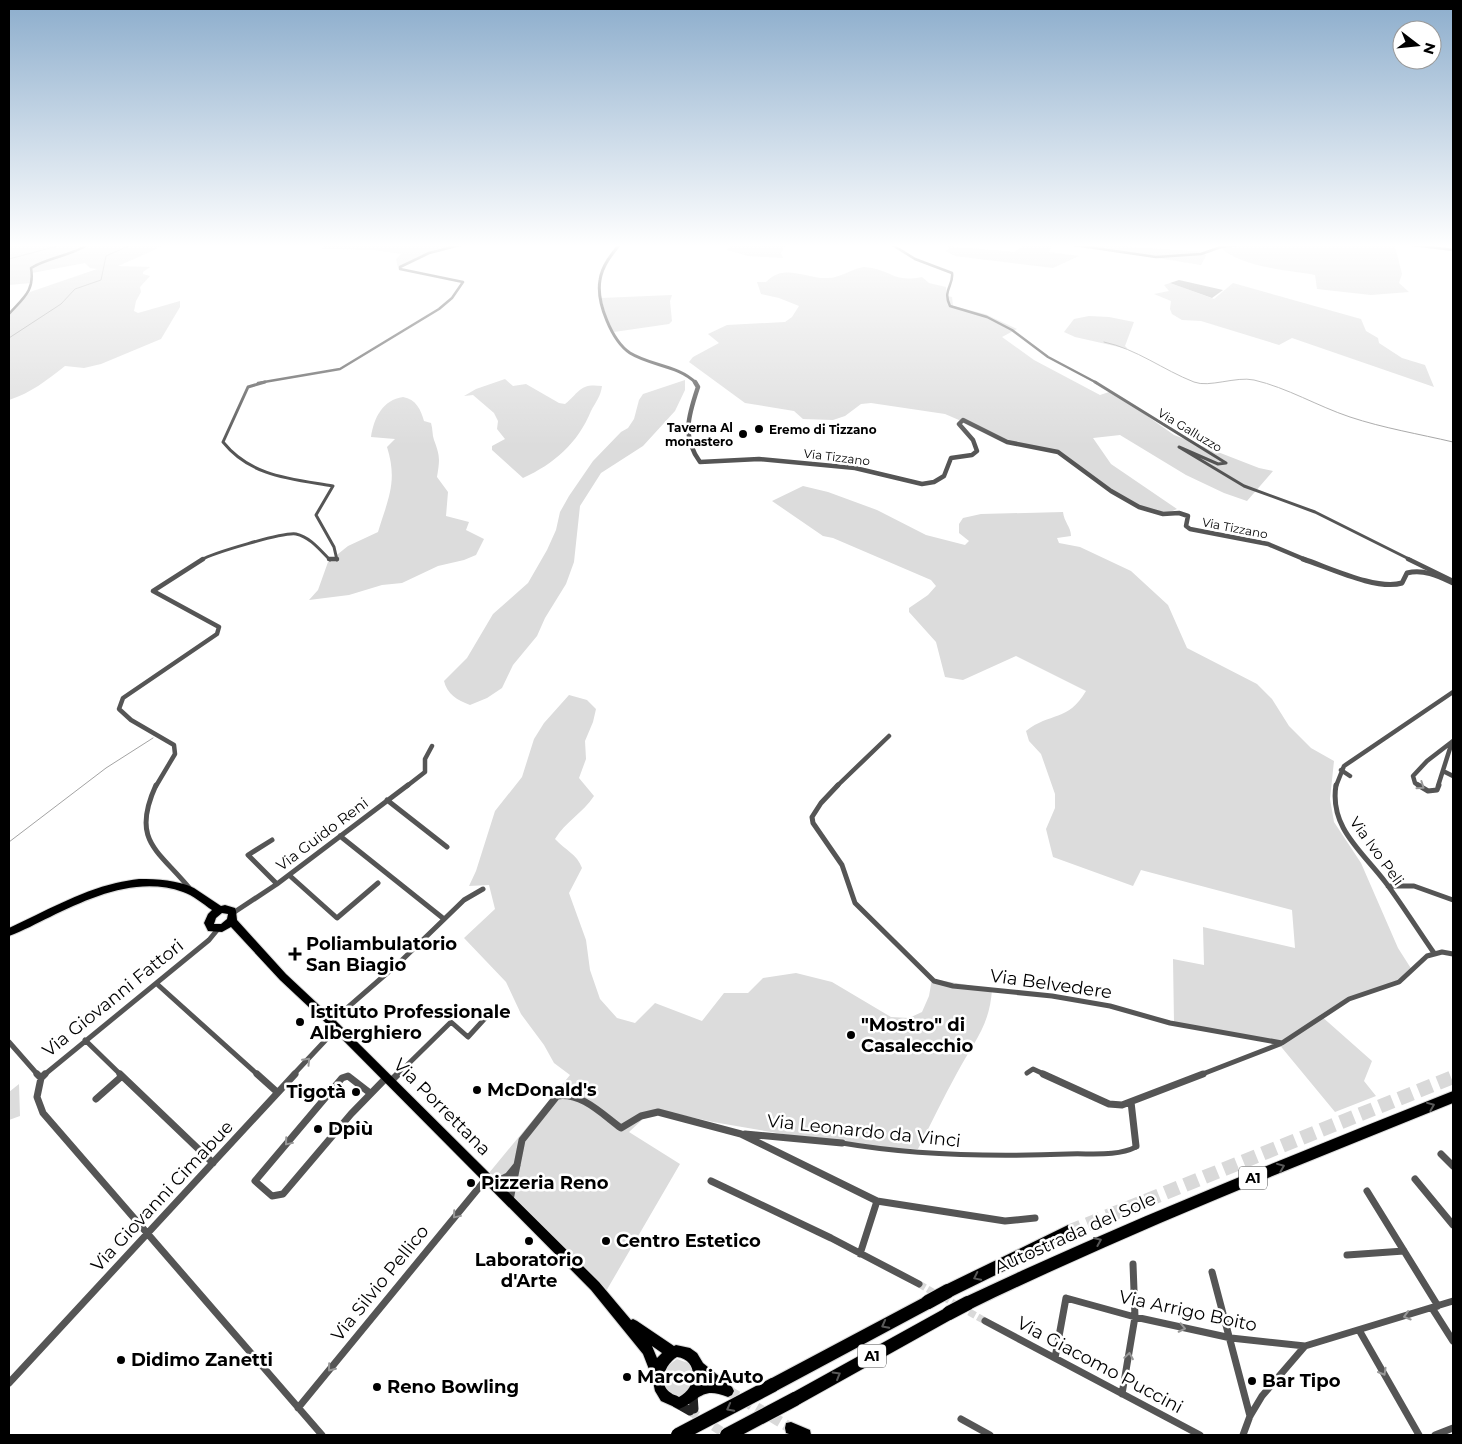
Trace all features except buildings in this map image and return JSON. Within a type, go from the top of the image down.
[{"type":"highway","name":"Autostrada del Sole","points":[[727,1435],[949,1313],[1053,1261],[1119,1232],[1453,1097]]},
{"type":"highway","name":"Autostrada del Sole","points":[[678,1435],[948,1291],[1068,1232]]},
{"type":"main road","name":"Via Porrettana","points":[[9,932],[90,896],[118,886],[161,883],[192,892],[210,904],[216,912],[209,926],[229,923],[490,1181],[620,1314],[648,1350],[658,1377]]},
{"type":"main road","points":[[216,912],[228,909],[229,923]]},
{"type":"main road","name":"Via Porrettana","points":[[620,1314],[655,1342],[672,1352]]},
{"type":"main road","points":[[675,1402],[686,1400],[694,1393],[711,1386],[725,1389],[698,1367],[692,1357],[686,1352],[672,1352],[661,1363],[658,1377],[662,1394],[675,1402],[692,1410],[694,1393],[699,1379],[698,1367]]},
{"type":"main road","points":[[791,1428],[805,1435]]},
{"type":"street","points":[[192,892],[150,844],[149,836],[146,811],[158,780],[175,754],[174,745],[131,720],[119,709],[123,698],[217,634],[219,627],[153,592],[204,558],[276,536],[295,534],[309,540],[330,560],[337,560],[334,547],[316,515],[333,486],[261,472],[236,458],[223,442],[248,387],[258,382],[340,369],[435,311]]},
{"type":"street","name":"Via Tizzano","points":[[605,311],[613,332],[625,349],[646,360],[688,377],[698,385],[692,400],[689,427],[693,448],[700,462],[759,459],[855,468],[909,482],[928,483],[944,476],[951,458],[972,455],[977,451],[973,440],[959,424],[963,420],[1007,442],[1058,452],[1133,505],[1163,514],[1179,513],[1188,516],[1186,526],[1190,529],[1268,544],[1305,560],[1388,585],[1402,584],[1407,573],[1412,571],[1434,575],[1453,582]]},
{"type":"street","name":"Via Galluzzo","points":[[968,311],[987,317],[1012,330],[1048,357],[1105,387],[1226,463],[1218,464],[1179,447],[1214,470],[1244,486],[1291,502],[1361,534],[1453,582]]},
{"type":"street","points":[[1350,776],[1341,770],[1396,729],[1453,692]]},
{"type":"street","name":"Via Belvedere","points":[[889,736],[853,769],[821,803],[812,817],[813,823],[842,865],[855,903],[934,980],[953,986],[1052,996],[1100,1004],[1170,1023],[1282,1043]]},
{"type":"street","points":[[1453,742],[1439,787],[1433,792],[1422,787],[1413,779],[1422,764],[1453,742]]},
{"type":"street","name":"Via Guido Reni","points":[[229,923],[277,884],[425,772],[425,759],[432,746]]},
{"type":"street","name":"Via Ivo Peli","points":[[1341,770],[1335,792],[1338,821],[1346,835],[1388,886],[1434,953]]},
{"type":"street","points":[[1443,771],[1453,776]]},
{"type":"street","points":[[387,800],[447,847]]},
{"type":"street","points":[[340,836],[444,919]]},
{"type":"street","points":[[272,840],[248,855],[277,884]]},
{"type":"street","points":[[289,875],[337,918],[378,883]]},
{"type":"street","points":[[1388,886],[1414,886],[1453,900]]},
{"type":"street","name":"Via Giovanni Cimabue","points":[[9,1383],[213,1163],[363,994],[401,961],[464,900],[483,889]]},
{"type":"street","name":"Via Giovanni Fattori","points":[[9,1042],[41,1078],[229,923]]},
{"type":"street","points":[[1026,1073],[1033,1069],[1109,1104],[1122,1105],[1282,1043],[1296,1036],[1350,999],[1398,982],[1421,958],[1434,953],[1453,954]]},
{"type":"street","points":[[157,984],[277,1092]]},
{"type":"street","points":[[370,1093],[348,1076],[342,1078],[255,1182],[272,1196],[283,1194],[370,1093],[388,1080],[451,1022],[468,1037],[488,1014]]},
{"type":"street","points":[[85,1040],[213,1163]]},
{"type":"street","points":[[96,1099],[122,1076]]},
{"type":"street","points":[[41,1078],[37,1097],[43,1114],[322,1435]]},
{"type":"street","name":"Via Leonardo da Vinci","points":[[510,1202],[522,1140],[553,1101],[563,1094],[574,1095],[621,1128],[652,1112],[741,1134],[757,1140],[877,1201],[1006,1221],[1035,1218]]},
{"type":"street","name":"Via Leonardo da Vinci","points":[[741,1134],[842,1143],[878,1150],[990,1157],[1100,1153],[1133,1149],[1136,1146],[1131,1102]]},
{"type":"street","points":[[1441,1154],[1453,1166]]},
{"type":"street","points":[[490,1181],[508,1176],[517,1164]]},
{"type":"street","points":[[1415,1178],[1453,1225]]},
{"type":"street","name":"Via Silvio Pellico","points":[[298,1408],[490,1181]]},
{"type":"street","points":[[711,1181],[831,1238],[919,1284]]},
{"type":"street","points":[[1367,1191],[1404,1251],[1453,1341]]},
{"type":"street","points":[[860,1254],[877,1201]]},
{"type":"street","points":[[1348,1256],[1404,1251]]},
{"type":"street","points":[[1122,1394],[1135,1317],[1133,1264]]},
{"type":"street","points":[[1212,1272],[1231,1338],[1250,1416]]},
{"type":"street","name":"Via Arrigo Boito","points":[[1055,1358],[1066,1298],[1135,1317],[1231,1338],[1305,1346]]},
{"type":"street","points":[[1244,1435],[1250,1416],[1274,1379],[1305,1346],[1453,1301]]},
{"type":"street","name":"Via Giacomo Puccini","points":[[985,1321],[1200,1435]]},
{"type":"street","points":[[1359,1330],[1419,1435]]},
{"type":"street","points":[[961,1419],[990,1435]]},
{"type":"street","points":[[1435,1435],[1445,1433],[1453,1428]]},
{"type":"shaded area","points":[[13,311],[135,311],[138,313],[177,311],[161,339],[101,364],[84,368],[65,366],[32,390],[9,400],[9,316]]},
{"type":"shaded area","points":[[605,311],[671,311],[672,321],[669,324],[614,332],[609,326]]},
{"type":"shaded area","points":[[796,311],[975,311],[985,314],[1017,329],[1002,337],[1034,360],[1100,395],[1112,391],[1174,435],[1259,468],[1273,471],[1247,501],[1224,493],[1186,475],[1120,435],[1093,438],[1111,464],[1177,509],[1170,512],[1156,512],[1133,504],[1056,451],[1017,445],[945,414],[871,403],[861,404],[845,416],[833,420],[803,419],[794,411],[745,403],[689,362],[693,357],[719,343],[708,334],[727,325],[785,322]]},
{"type":"shaded area","points":[[1171,311],[1334,311],[1361,319],[1366,331],[1378,338],[1379,343],[1402,358],[1425,365],[1434,387],[1292,338],[1279,345],[1201,321],[1182,320]]},
{"type":"shaded area","points":[[1089,316],[1109,317],[1134,322],[1125,346],[1128,349],[1075,337],[1064,332],[1074,319]]},
{"type":"shaded area","points":[[505,379],[513,386],[526,384],[559,403],[565,404],[584,387],[602,386],[586,422],[572,443],[555,459],[523,478],[492,450],[492,446],[505,439],[497,429],[498,421],[494,413],[473,395],[464,396],[476,389]]},
{"type":"shaded area","points":[[685,380],[685,390],[675,411],[643,446],[601,473],[580,506],[574,562],[566,584],[545,618],[537,636],[513,665],[502,688],[487,698],[470,705],[457,699],[450,693],[444,681],[467,658],[493,614],[528,583],[547,550],[556,530],[560,512],[593,461],[621,432],[628,428],[634,419],[639,400],[643,394]]},
{"type":"shaded area","points":[[403,397],[415,403],[424,421],[431,423],[439,458],[437,477],[448,492],[446,516],[469,522],[466,530],[484,539],[476,555],[438,566],[402,583],[382,585],[349,595],[309,600],[318,590],[328,562],[348,546],[378,532],[392,481],[392,470],[387,447],[395,439],[371,437],[377,416],[385,406]]},
{"type":"shaded area","points":[[803,486],[828,492],[877,510],[926,535],[965,545],[969,541],[959,533],[959,524],[963,518],[981,514],[1063,512],[1071,536],[1057,538],[1059,543],[1080,547],[1131,571],[1168,605],[1187,648],[1257,684],[1272,699],[1289,726],[1311,748],[1334,761],[1330,799],[1334,822],[1361,863],[1398,948],[1412,970],[1399,982],[1347,998],[1320,1015],[1372,1061],[1364,1081],[1376,1096],[1335,1112],[1278,1043],[1174,1023],[1173,959],[1204,965],[1203,927],[1295,948],[1292,910],[1141,870],[1133,886],[1053,857],[1046,829],[1055,808],[1055,794],[1041,754],[1029,741],[1026,731],[1072,708],[1086,691],[1016,656],[963,680],[945,677],[936,642],[909,612],[909,608],[928,595],[936,586],[931,580],[833,538],[823,536],[772,501]]},
{"type":"shaded area","points":[[569,695],[587,700],[596,709],[585,741],[586,759],[579,778],[594,796],[555,839],[574,856],[582,868],[569,893],[586,940],[590,970],[600,999],[617,1018],[635,1023],[655,1003],[702,1021],[724,993],[748,993],[763,978],[796,973],[832,982],[891,1017],[909,1018],[922,1012],[929,996],[932,979],[992,989],[991,1002],[984,1024],[918,1149],[859,1147],[713,1122],[659,1110],[643,1119],[629,1132],[680,1164],[605,1293],[489,1173],[570,1075],[554,1063],[544,1045],[521,1014],[506,982],[464,938],[495,909],[489,885],[469,886],[476,871],[495,811],[522,777],[534,739],[544,723]]},
{"type":"shaded area","points":[[19,1084],[20,1116],[9,1120],[9,1092]]},
{"type":"shaded area","points":[[677,1359],[688,1363],[693,1373],[691,1386],[680,1398],[668,1393],[664,1384],[666,1367]]},
{"type":"waterway","points":[[9,338],[50,311]]},
{"type":"waterway","points":[[1104,342],[1128,350],[1194,382],[1207,384],[1247,379],[1267,383],[1338,413],[1363,421],[1453,442]]},
{"type":"waterway","points":[[9,842],[106,768],[153,738]]},
{"type":"tunnel","points":[[1068,1232],[1453,1077]]},
{"type":"tunnel","points":[[919,1284],[936,1294]]},
{"type":"tunnel","points":[[943,1297],[985,1321]]},
{"type":"tunnel","points":[[728,1391],[791,1428]]},
{"type":"tunnel","points":[[690,1411],[727,1435]]},
{"type":"place","name":"Eremo di Tizzano","points":[[759,429]]},
{"type":"place","name":"Taverna Al monastero","points":[[743,434]]},
{"type":"place","name":"Poliambulatorio San Biagio","points":[[295,954]]},
{"type":"place","name":"Istituto Professionale Alberghiero","points":[[300,1022]]},
{"type":"place","name":"\"Mostro\" di Casalecchio","points":[[851,1035]]},
{"type":"place","name":"McDonald's","points":[[477,1090]]},
{"type":"place","name":"Tigotà","points":[[356,1092]]},
{"type":"place","name":"Dpiù","points":[[318,1129]]},
{"type":"place","name":"Pizzeria Reno","points":[[471,1183]]},
{"type":"place","name":"Laboratorio d'Arte","points":[[529,1241]]},
{"type":"place","name":"Centro Estetico","points":[[606,1241]]},
{"type":"place","name":"Didimo Zanetti","points":[[121,1360]]},
{"type":"place","name":"Marconi Auto","points":[[627,1377]]},
{"type":"place","name":"Bar Tipo","points":[[1252,1381]]},
{"type":"place","name":"Reno Bowling","points":[[377,1387]]}]
